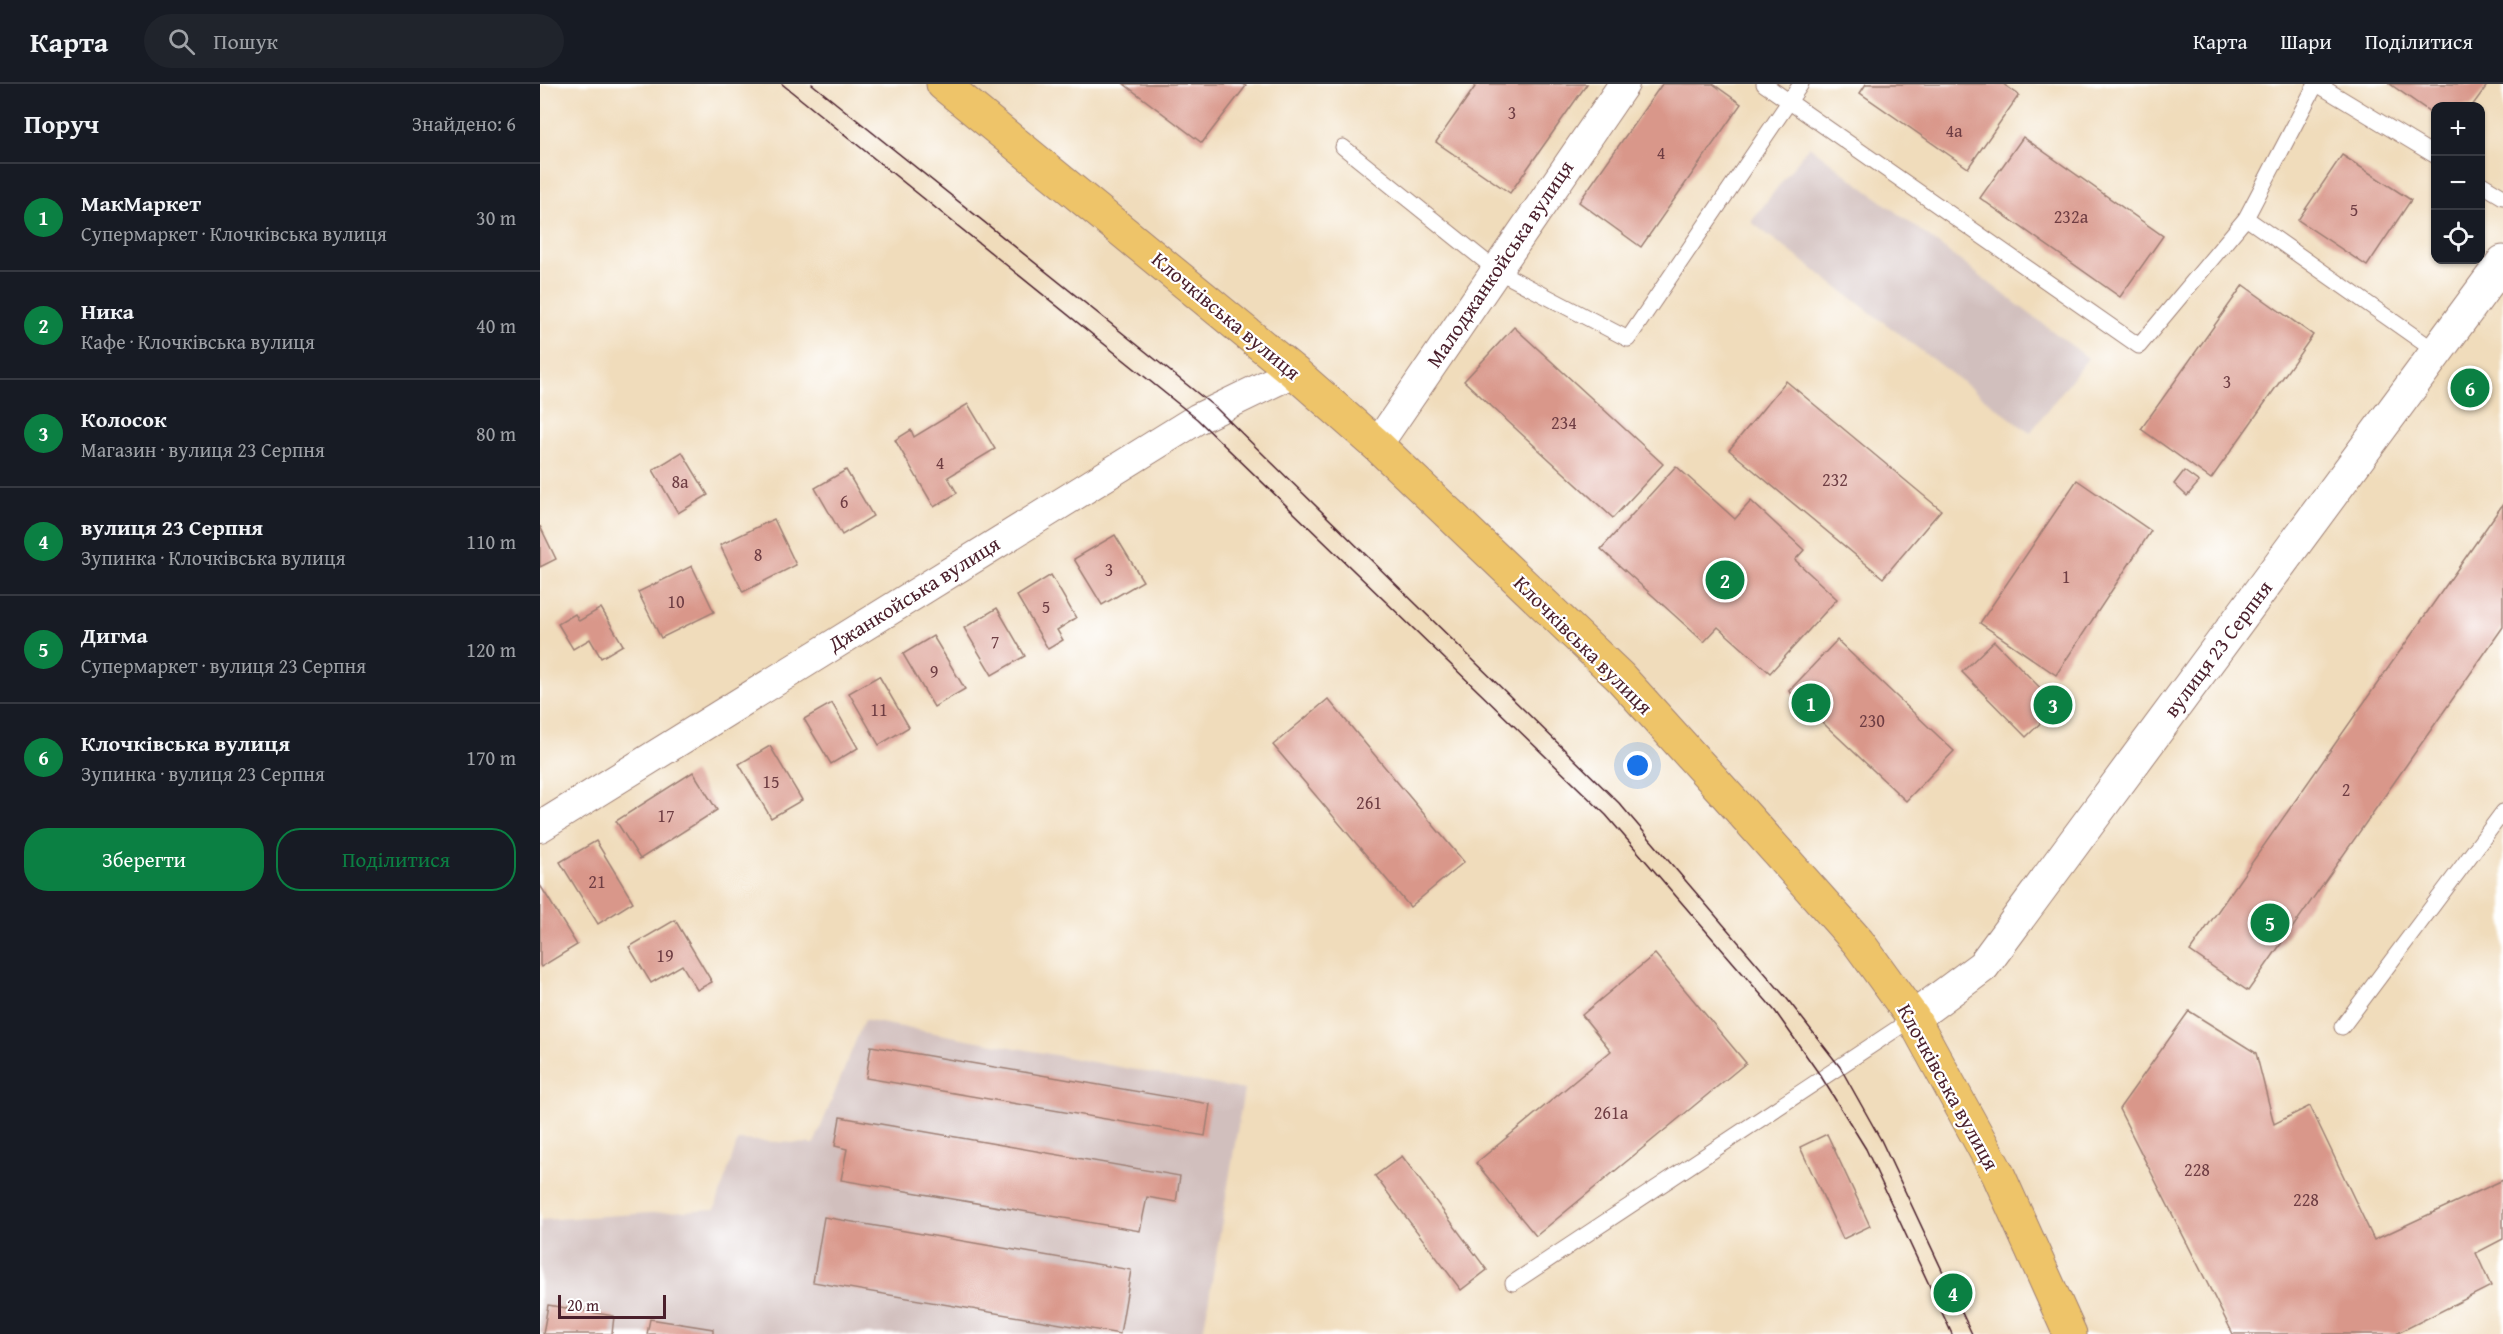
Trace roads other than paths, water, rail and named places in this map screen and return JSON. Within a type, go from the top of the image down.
[{"type":"main road","name":"Клочківська вулиця","points":[[943,84],[1294,372],[1377,444],[1620,677],[1844,927],[1913,1018],[1998,1174],[2070,1334]]},
{"type":"street","name":"Малоджанкойська вулиця","points":[[1377,444],[1624,84]]},
{"type":"street","name":"вулиця 23 Серпня","points":[[1913,1018],[1983,966],[2503,262]]},
{"type":"street","name":"Джанкойська вулиця","points":[[540,827],[1197,419],[1294,372]]},
{"type":"lane","points":[[1764,84],[2139,346],[2246,218],[2317,84],[2431,153]]},
{"type":"lane","points":[[1343,147],[1496,270],[1628,339],[1801,84]]},
{"type":"lane","points":[[2485,186],[2503,197]]},
{"type":"lane","points":[[2246,218],[2438,353]]},
{"type":"lane","points":[[2342,1027],[2503,812]]},
{"type":"lane","points":[[1513,1283],[1913,1018]]},
{"type":"tram line","points":[[782,84],[1197,419],[1606,815],[1775,1011],[1822,1078],[1866,1149],[1952,1334]]},
{"type":"tram line","points":[[812,84],[1216,408],[1619,803],[1788,1000],[1840,1067],[1881,1140],[1972,1334]]},
{"type":"place","name":"Клочківська вулиця","points":[[2470,388]]},
{"type":"place","name":"Ника","points":[[1725,580]]},
{"type":"place","name":"МакМаркет","points":[[1811,703]]},
{"type":"place","name":"Колосок","points":[[2053,705]]},
{"type":"place","name":"Дигма","points":[[2270,923]]},
{"type":"place","name":"вулиця 23 Серпня","points":[[1953,1293]]}]
